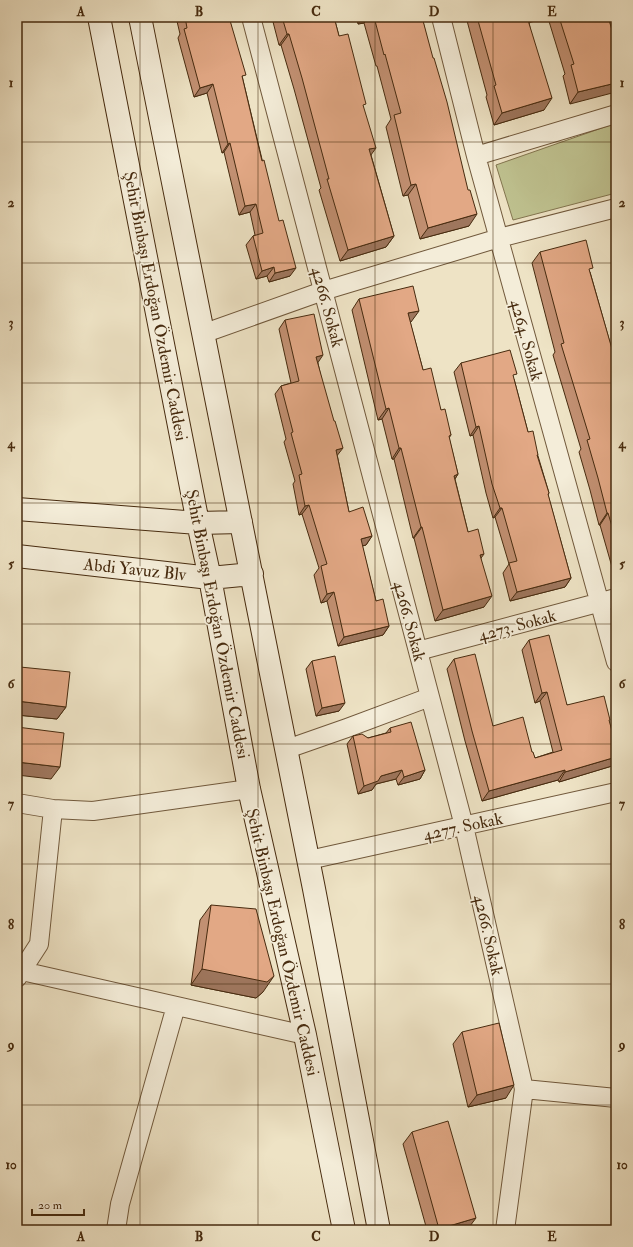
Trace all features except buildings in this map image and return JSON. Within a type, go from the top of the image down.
[{"type":"main road","name":"Şehit Binbaşı Erdoğan Özdemir Caddesi","points":[[100,17],[210,578],[249,789],[305,1035],[344,1230]]},
{"type":"main road","name":"Şehit Binbaşı Erdoğan Özdemir Caddesi","points":[[140,17],[205,333],[309,860],[379,1230]]},
{"type":"main road","points":[[17,509],[198,523],[242,522]]},
{"type":"main road","name":"Abdi Yavuz Blv","points":[[17,556],[210,578],[252,574]]},
{"type":"street","name":"4266. Sokak","points":[[251,17],[464,826],[524,1089],[505,1230]]},
{"type":"street","name":"4264. Sokak","points":[[440,17],[499,238],[608,600],[616,662]]},
{"type":"street","points":[[476,156],[616,114]]},
{"type":"street","points":[[205,333],[323,291],[499,238],[616,208]]},
{"type":"street","name":"4273. Sokak","points":[[418,651],[608,600]]},
{"type":"street","points":[[287,749],[430,697]]},
{"type":"street","points":[[17,803],[53,809],[93,811],[249,789]]},
{"type":"street","name":"4277. Sokak","points":[[309,860],[616,792]]},
{"type":"street","points":[[53,809],[39,944],[20,975],[176,1006],[305,1035]]},
{"type":"street","points":[[116,1230],[120,1204],[176,1006]]},
{"type":"street","points":[[524,1089],[616,1098]]},
{"type":"green space","points":[[616,123],[616,193],[513,220],[496,165]]}]
